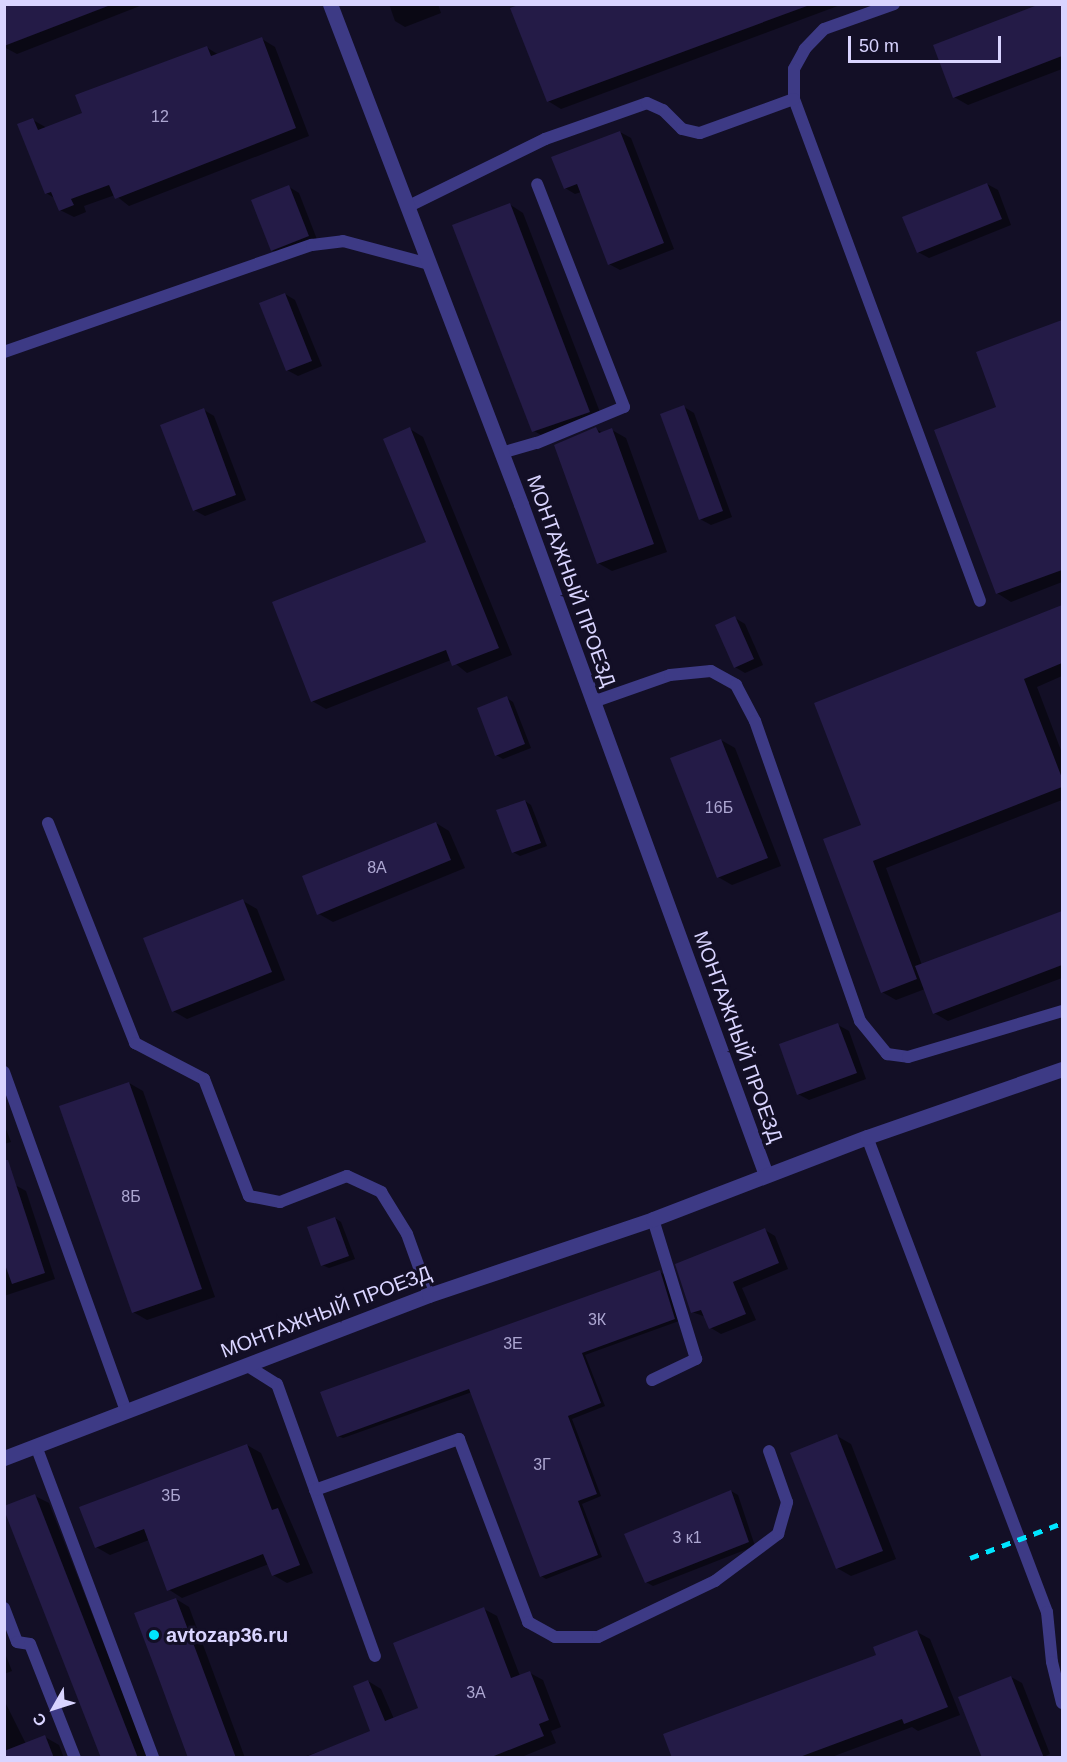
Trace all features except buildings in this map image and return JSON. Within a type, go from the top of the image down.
[{"type":"street","name":"МОНТАЖНЫЙ ПРОЕЗД","points":[[330,4],[501,453],[766,1174]]},
{"type":"street","name":"МОНТАЖНЫЙ ПРОЕЗД","points":[[4,1458],[429,1295],[653,1219],[766,1174],[1062,1069]]},
{"type":"lane","points":[[894,4],[824,29],[805,49],[794,69],[794,99],[980,601]]},
{"type":"lane","points":[[407,207],[545,139],[647,103],[663,110],[682,129],[700,133],[794,99]]},
{"type":"lane","points":[[501,453],[537,443],[624,407],[537,184]]},
{"type":"lane","points":[[4,352],[312,245],[343,241],[429,264]]},
{"type":"lane","points":[[593,702],[670,675],[711,671],[736,685],[755,721],[861,1021],[887,1054],[908,1057],[1062,1011]]},
{"type":"lane","points":[[48,823],[135,1043],[204,1078],[249,1196],[280,1202],[347,1176],[381,1192],[406,1234],[429,1295]]},
{"type":"lane","points":[[4,1072],[126,1411]]},
{"type":"lane","points":[[867,1137],[1047,1612],[1052,1662],[1062,1704]]},
{"type":"lane","points":[[652,1380],[696,1359],[653,1219]]},
{"type":"lane","points":[[246,1365],[277,1384],[375,1656]]},
{"type":"lane","points":[[315,1490],[459,1439],[528,1622],[555,1637],[598,1637],[715,1581],[778,1534],[787,1502],[769,1451]]},
{"type":"lane","points":[[36,1446],[153,1758]]},
{"type":"lane","points":[[4,1608],[17,1642],[30,1644],[75,1758]]},
{"type":"railway","points":[[970,1558],[1062,1523]]},
{"type":"place","name":"avtozap36.ru","points":[[154,1635]]}]
